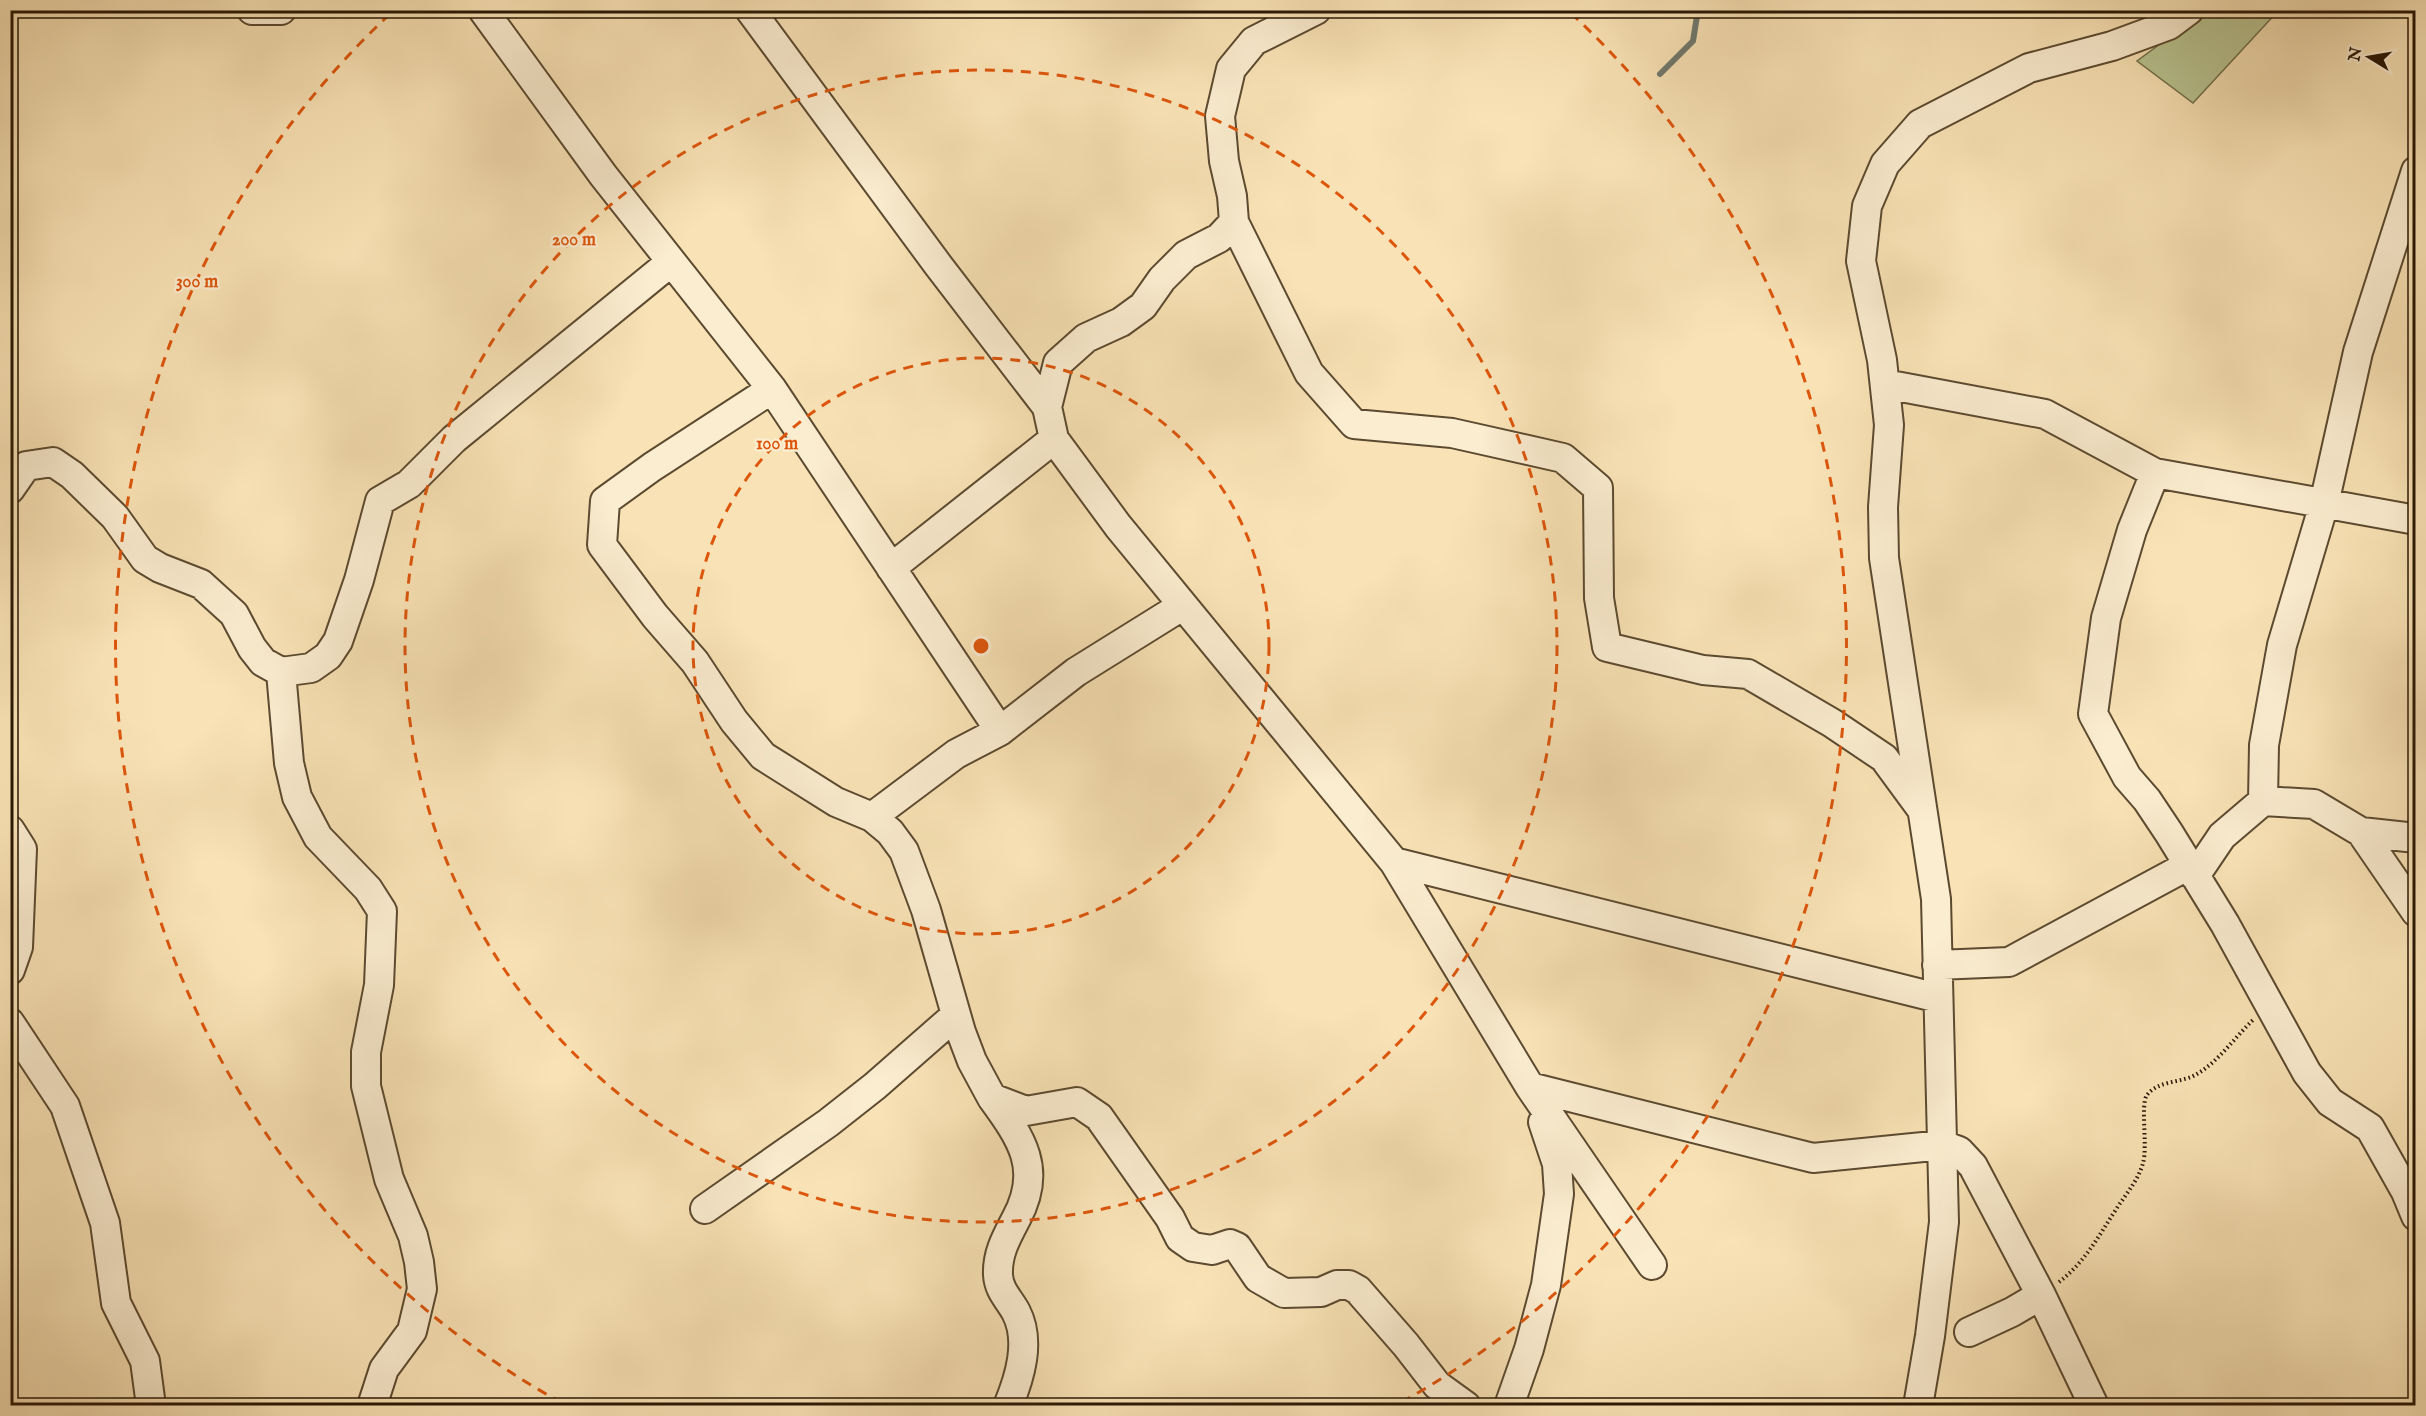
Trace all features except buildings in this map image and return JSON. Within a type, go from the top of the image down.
[{"type":"street","points":[[252,10],[281,10]]},
{"type":"street","points":[[483,10],[603,175],[772,389],[1000,731]]},
{"type":"street","points":[[750,10],[938,265],[1047,408],[1054,439],[1118,526],[1394,862],[1530,1087],[1652,1264]]},
{"type":"street","points":[[1316,10],[1254,41],[1231,69],[1220,116],[1224,161],[1232,196],[1234,222],[1309,373],[1354,424],[1452,433],[1563,458],[1598,488],[1599,598],[1607,647],[1703,670],[1748,674],[1832,723],[1884,758],[1924,813]]},
{"type":"street","points":[[1918,1406],[1930,1336],[1944,1222],[1936,899],[1884,558],[1883,507],[1889,426],[1885,384],[1861,261],[1866,206],[1885,164],[1920,124],[2029,68],[2112,46],[2169,25],[2190,10]]},
{"type":"street","points":[[2263,801],[2264,745],[2282,645],[2324,504],[2358,352],[2411,204],[2415,171]]},
{"type":"street","points":[[1047,408],[1058,363],[1086,338],[1121,322],[1143,306],[1162,279],[1186,255],[1219,238],[1234,222]]},
{"type":"street","points":[[10,489],[26,465],[53,462],[72,475],[115,517],[145,559],[160,568],[201,584],[234,614],[252,648],[263,662],[281,672],[297,672],[311,668],[328,656],[338,641],[359,580],[380,501],[409,484],[454,439],[671,262]]},
{"type":"street","points":[[1885,384],[2045,414],[2154,474],[2415,520]]},
{"type":"street","points":[[772,389],[652,467],[605,501],[602,545],[655,616],[695,662],[734,721],[763,756],[836,802],[872,817],[890,832],[904,851],[926,910],[956,1015],[972,1060],[992,1098],[1015,1129],[1028,1162],[1028,1186],[1021,1210],[1003,1242],[999,1258],[998,1277],[1002,1292],[1016,1312],[1024,1335],[1022,1363],[1008,1406]]},
{"type":"street","points":[[891,568],[1054,439]]},
{"type":"street","points":[[2154,474],[2132,530],[2106,618],[2093,714],[2127,777],[2147,800],[2192,870],[2270,1004],[2307,1073],[2330,1102],[2370,1128],[2406,1192],[2415,1216]]},
{"type":"street","points":[[872,817],[956,754],[1000,731],[1076,672],[1182,606]]},
{"type":"street","points":[[281,672],[289,762],[297,797],[318,837],[341,864],[368,889],[382,911],[379,985],[366,1052],[366,1086],[389,1179],[412,1236],[419,1262],[422,1289],[412,1331],[384,1369],[372,1406]]},
{"type":"street","points":[[1937,965],[2009,962],[2192,870],[2222,836],[2263,801],[2314,804],[2361,832],[2415,838]]},
{"type":"street","points":[[10,830],[22,849],[18,947],[10,970]]},
{"type":"street","points":[[2361,832],[2415,912]]},
{"type":"street","points":[[1394,862],[1938,998]]},
{"type":"street","points":[[705,1209],[828,1123],[875,1086],[956,1015]]},
{"type":"street","points":[[10,1023],[65,1106],[105,1223],[116,1303],[145,1362],[151,1406]]},
{"type":"street","points":[[1530,1087],[1813,1158],[1943,1145],[1959,1151],[1973,1166],[2041,1295],[2094,1406]]},
{"type":"street","points":[[1509,1406],[1529,1349],[1546,1285],[1559,1194],[1557,1164],[1530,1087]]},
{"type":"street","points":[[992,1098],[1026,1111],[1077,1102],[1099,1118],[1170,1218],[1180,1238],[1193,1247],[1212,1250],[1230,1244],[1237,1247],[1258,1278],[1284,1293],[1321,1292],[1337,1285],[1349,1285],[1366,1297],[1437,1385],[1466,1406]]},
{"type":"street","points":[[1969,1332],[2012,1312],[2041,1295]]},
{"type":"path","points":[[2041,1295],[2071,1273],[2092,1250],[2132,1187],[2143,1162],[2146,1097],[2153,1089],[2196,1075],[2270,1004]]},
{"type":"green space","points":[[2205,11],[2278,11],[2193,103],[2137,61]]},
{"type":"waterway","points":[[1660,74],[1693,41],[1698,10]]}]
